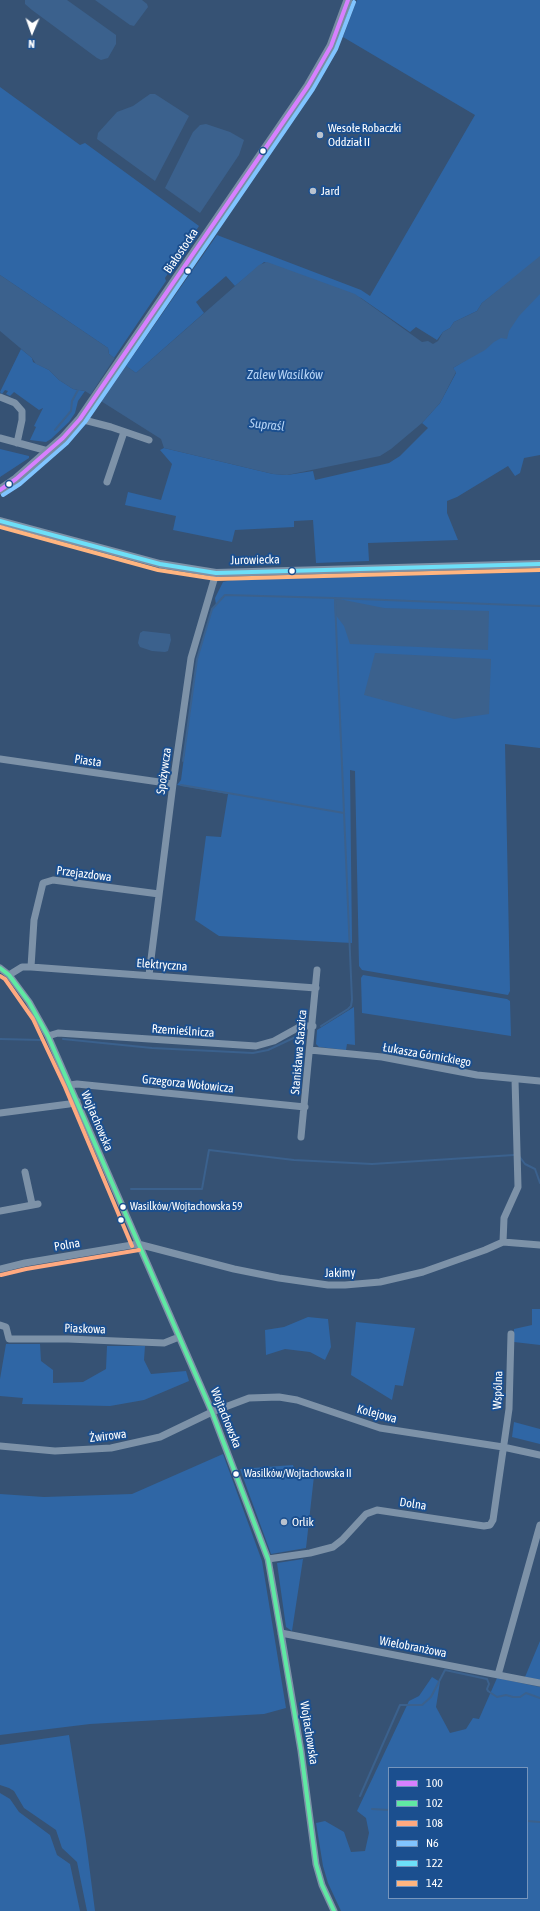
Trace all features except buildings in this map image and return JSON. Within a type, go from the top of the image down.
[{"type":"main road","name":"Białostocka","points":[[0,490],[16,479],[72,429],[93,401],[308,86],[331,46],[348,0]]},
{"type":"street","points":[[0,397],[15,403],[22,411],[22,420],[17,443]]},
{"type":"street","points":[[80,419],[149,440]]},
{"type":"street","points":[[107,482],[124,432]]},
{"type":"street","points":[[0,438],[48,451]]},
{"type":"street","name":"Jurowiecka","points":[[0,521],[160,564],[216,573],[540,564]]},
{"type":"street","name":"Spożywcza","points":[[149,975],[173,784],[191,658],[216,573]]},
{"type":"street","name":"Piasta","points":[[0,760],[173,784]]},
{"type":"street","name":"Przejazdowa","points":[[31,967],[34,920],[44,883],[52,880],[159,894]]},
{"type":"street","name":"Elektryczna","points":[[9,975],[22,967],[31,967],[316,988]]},
{"type":"street","name":"Wojtachowska","points":[[0,968],[9,975],[29,1002],[48,1036],[212,1412],[268,1559],[300,1751],[316,1864],[322,1885],[334,1911]]},
{"type":"street","name":"Stanisława Staszica","points":[[301,1137],[313,1026],[317,970]]},
{"type":"street","name":"Rzemieślnicza","points":[[48,1036],[58,1034],[256,1046],[274,1040],[301,1026],[313,1026]]},
{"type":"street","name":"Łukasza Górnickiego","points":[[310,1050],[382,1057],[477,1075],[540,1081]]},
{"type":"street","points":[[503,1242],[504,1218],[518,1187],[516,1079]]},
{"type":"street","name":"Grzegorza Wołowicza","points":[[70,1085],[78,1084],[305,1107]]},
{"type":"street","points":[[0,1113],[69,1104],[77,1101]]},
{"type":"street","points":[[0,1212],[35,1204],[25,1172]]},
{"type":"street","name":"Jakimy","points":[[138,1244],[234,1269],[328,1286],[380,1282],[402,1278],[485,1250],[503,1242],[540,1245]]},
{"type":"street","name":"Polna","points":[[0,1269],[25,1263],[138,1244]]},
{"type":"street","name":"Piaskowa","points":[[0,1325],[6,1327],[8,1339],[68,1339],[164,1343],[179,1337]]},
{"type":"street","name":"Wspólna","points":[[503,1447],[509,1409],[511,1334]]},
{"type":"street","name":"Kolejowa","points":[[212,1412],[249,1398],[279,1397],[297,1400],[380,1428],[503,1447],[540,1455]]},
{"type":"street","name":"Żwirowa","points":[[0,1446],[55,1450],[111,1448],[160,1437],[212,1412]]},
{"type":"street","name":"Dolna","points":[[268,1559],[310,1553],[333,1546],[342,1540],[366,1514],[377,1510],[484,1526],[490,1525],[493,1520],[503,1447]]},
{"type":"street","points":[[498,1675],[540,1525]]},
{"type":"street","name":"Wielobranżowa","points":[[281,1633],[540,1683]]},
{"type":"shaded area","points":[[357,0],[540,0],[540,258],[482,303],[477,311],[454,322],[450,328],[443,332],[437,340],[416,327],[410,332],[361,298],[264,262],[235,286],[226,276],[196,302],[204,313],[136,373],[126,366],[217,235],[361,290],[370,296],[475,115],[343,37]]},
{"type":"shaded area","points":[[0,87],[80,145],[85,143],[199,226],[165,278],[166,281],[114,358],[109,354],[108,348],[0,275]]},
{"type":"shaded area","points":[[540,290],[540,455],[524,458],[520,473],[515,476],[508,466],[457,497],[447,501],[447,513],[458,540],[368,543],[369,561],[316,563],[313,520],[294,521],[294,527],[235,530],[232,542],[173,530],[176,516],[125,505],[128,492],[161,500],[172,464],[160,450],[164,448],[273,474],[287,475],[313,471],[315,480],[389,463],[400,456],[428,428],[422,423],[440,403],[456,373],[453,368],[466,360]]},
{"type":"shaded area","points":[[21,349],[32,358],[33,362],[49,370],[59,380],[73,389],[85,391],[78,401],[75,413],[69,422],[46,442],[30,440],[36,427],[34,426],[43,408],[39,410],[14,392],[10,396],[6,394],[8,391],[5,390],[2,394],[0,392]]},
{"type":"shaded area","points":[[0,449],[29,456],[29,458],[0,477]]},
{"type":"shaded area","points":[[540,572],[540,748],[505,744],[510,991],[508,995],[362,970],[359,966],[355,771],[350,770],[352,943],[219,936],[195,920],[206,836],[221,837],[228,794],[177,785],[181,780],[197,659],[212,609],[216,605],[215,598],[223,582],[232,580]]},
{"type":"shaded area","points":[[363,975],[507,999],[510,1001],[511,1036],[362,1013],[361,978]]},
{"type":"shaded area","points":[[354,1007],[355,1045],[347,1044],[346,1050],[319,1047],[316,1044],[317,1030]]},
{"type":"shaded area","points":[[532,1309],[540,1309],[540,1345],[514,1342],[514,1329],[532,1325]]},
{"type":"shaded area","points":[[308,1317],[328,1319],[331,1347],[325,1360],[310,1352],[285,1349],[266,1355],[265,1330],[284,1327]]},
{"type":"shaded area","points":[[356,1322],[415,1328],[403,1386],[395,1385],[392,1400],[351,1375]]},
{"type":"shaded area","points":[[6,1344],[40,1344],[41,1361],[53,1370],[53,1383],[83,1382],[106,1369],[107,1346],[145,1346],[144,1360],[151,1374],[186,1371],[189,1381],[144,1400],[110,1406],[22,1404],[23,1398],[0,1396],[0,1379]]},
{"type":"shaded area","points":[[514,1422],[540,1429],[540,1444],[512,1437]]},
{"type":"shaded area","points":[[223,1454],[262,1561],[286,1708],[264,1714],[90,1724],[0,1735],[0,1494],[44,1497],[132,1494]]},
{"type":"shaded area","points":[[293,1465],[295,1472],[314,1476],[306,1548],[271,1554],[240,1469]]},
{"type":"shaded area","points":[[303,1559],[292,1631],[286,1627],[277,1563]]},
{"type":"shaded area","points":[[540,1641],[540,1680],[525,1677]]},
{"type":"shaded area","points":[[432,1677],[440,1682],[436,1707],[450,1733],[466,1729],[473,1718],[479,1719],[497,1678],[540,1687],[540,1911],[341,1911],[328,1883],[323,1866],[316,1823],[325,1821],[344,1832],[351,1852],[365,1851],[369,1833],[366,1818],[357,1811],[409,1701],[419,1696]]},
{"type":"shaded area","points":[[69,1735],[86,1841],[95,1911],[87,1911],[77,1862],[62,1848],[56,1830],[24,1808],[14,1791],[0,1785],[0,1745]]},
{"type":"shaded area","points":[[0,1793],[10,1799],[19,1812],[50,1835],[57,1855],[70,1864],[80,1911],[0,1911]]},
{"type":"water","points":[[25,0],[67,0],[116,35],[116,44],[108,58],[101,60],[97,58],[32,10],[25,4]]},
{"type":"water","points":[[95,0],[142,0],[148,7],[134,26],[130,25]]},
{"type":"water","points":[[150,94],[155,94],[189,116],[155,181],[97,139],[98,133],[117,112],[133,106]]},
{"type":"water","points":[[206,124],[230,132],[244,140],[239,155],[200,213],[165,188],[193,132],[200,125]]},
{"type":"water","name":"Zalew Wasilków","points":[[540,256],[540,294],[519,316],[509,331],[507,339],[501,338],[485,350],[453,368],[456,372],[440,403],[422,423],[391,449],[380,456],[287,475],[273,474],[164,448],[161,439],[85,391],[73,389],[59,380],[49,370],[36,364],[32,358],[0,331],[0,275],[108,348],[109,354],[136,373],[259,265],[267,262],[355,294],[422,342],[428,341],[433,344],[438,341],[443,332],[450,328],[454,322],[477,311],[482,303]]},
{"type":"water","points":[[334,598],[384,608],[489,611],[488,650],[350,644],[344,626],[335,614]]},
{"type":"water","points":[[143,631],[170,634],[171,640],[168,651],[152,651],[140,647],[138,643],[140,633]]},
{"type":"water","points":[[375,653],[491,659],[489,714],[454,719],[364,695]]},
{"type":"pier","points":[[116,356],[125,363],[98,403],[89,397]]},
{"type":"waterway","points":[[55,430],[71,411],[72,401],[78,390]]},
{"type":"waterway","points":[[183,761],[197,659],[212,609],[225,595],[540,606]]},
{"type":"waterway","points":[[321,1026],[348,1009],[351,1006],[352,1000],[335,601]]},
{"type":"waterway","points":[[181,785],[344,813]]},
{"type":"waterway","points":[[63,1039],[152,1048],[253,1053],[268,1050],[304,1033]]},
{"type":"waterway","points":[[0,1039],[42,1040]]},
{"type":"waterway","points":[[131,1189],[202,1189],[209,1150],[294,1160],[372,1164],[514,1155]]},
{"type":"waterway","points":[[519,1156],[525,1164],[535,1169],[540,1183]]},
{"type":"waterway","points":[[360,1796],[400,1705],[422,1705],[431,1697],[445,1670],[487,1679],[489,1684],[487,1689],[488,1691],[497,1697],[506,1695],[520,1697],[526,1693],[540,1698]]},
{"type":"waterway","points":[[372,1809],[388,1810]]},
{"type":"waterway","points":[[528,1821],[540,1822]]},
{"type":"transit line","name":"100","points":[[0,490],[16,479],[63,438],[80,419],[308,86],[331,46],[348,0]]},
{"type":"transit line","name":"N6","points":[[3,495],[20,484],[67,443],[85,422],[313,89],[336,49],[354,2]]},
{"type":"transit line","name":"122","points":[[0,521],[160,564],[216,573],[540,564]]},
{"type":"transit line","name":"142","points":[[0,527],[158,570],[216,579],[540,570]]},
{"type":"transit line","name":"102","points":[[0,968],[9,975],[29,1002],[48,1036],[212,1412],[268,1559],[301,1751],[316,1864],[322,1885],[334,1911]]},
{"type":"transit line","name":"108","points":[[0,976],[5,979],[33,1019],[65,1087],[132,1246]]},
{"type":"transit line","name":"108","points":[[1,1275],[26,1269],[139,1250]]},
{"type":"place","name":"Wesołe Robaczki Oddział II","points":[[320,135]]},
{"type":"place","name":"Jard","points":[[313,191]]},
{"type":"place","name":"Wasilków/Wojtachowska 59","points":[[123,1207]]},
{"type":"place","name":"Wasilków/Wojtachowska II","points":[[236,1474]]},
{"type":"place","name":"Orlik","points":[[284,1522]]},
{"type":"water label","name":"Supraśl","points":[[267,425]]}]
